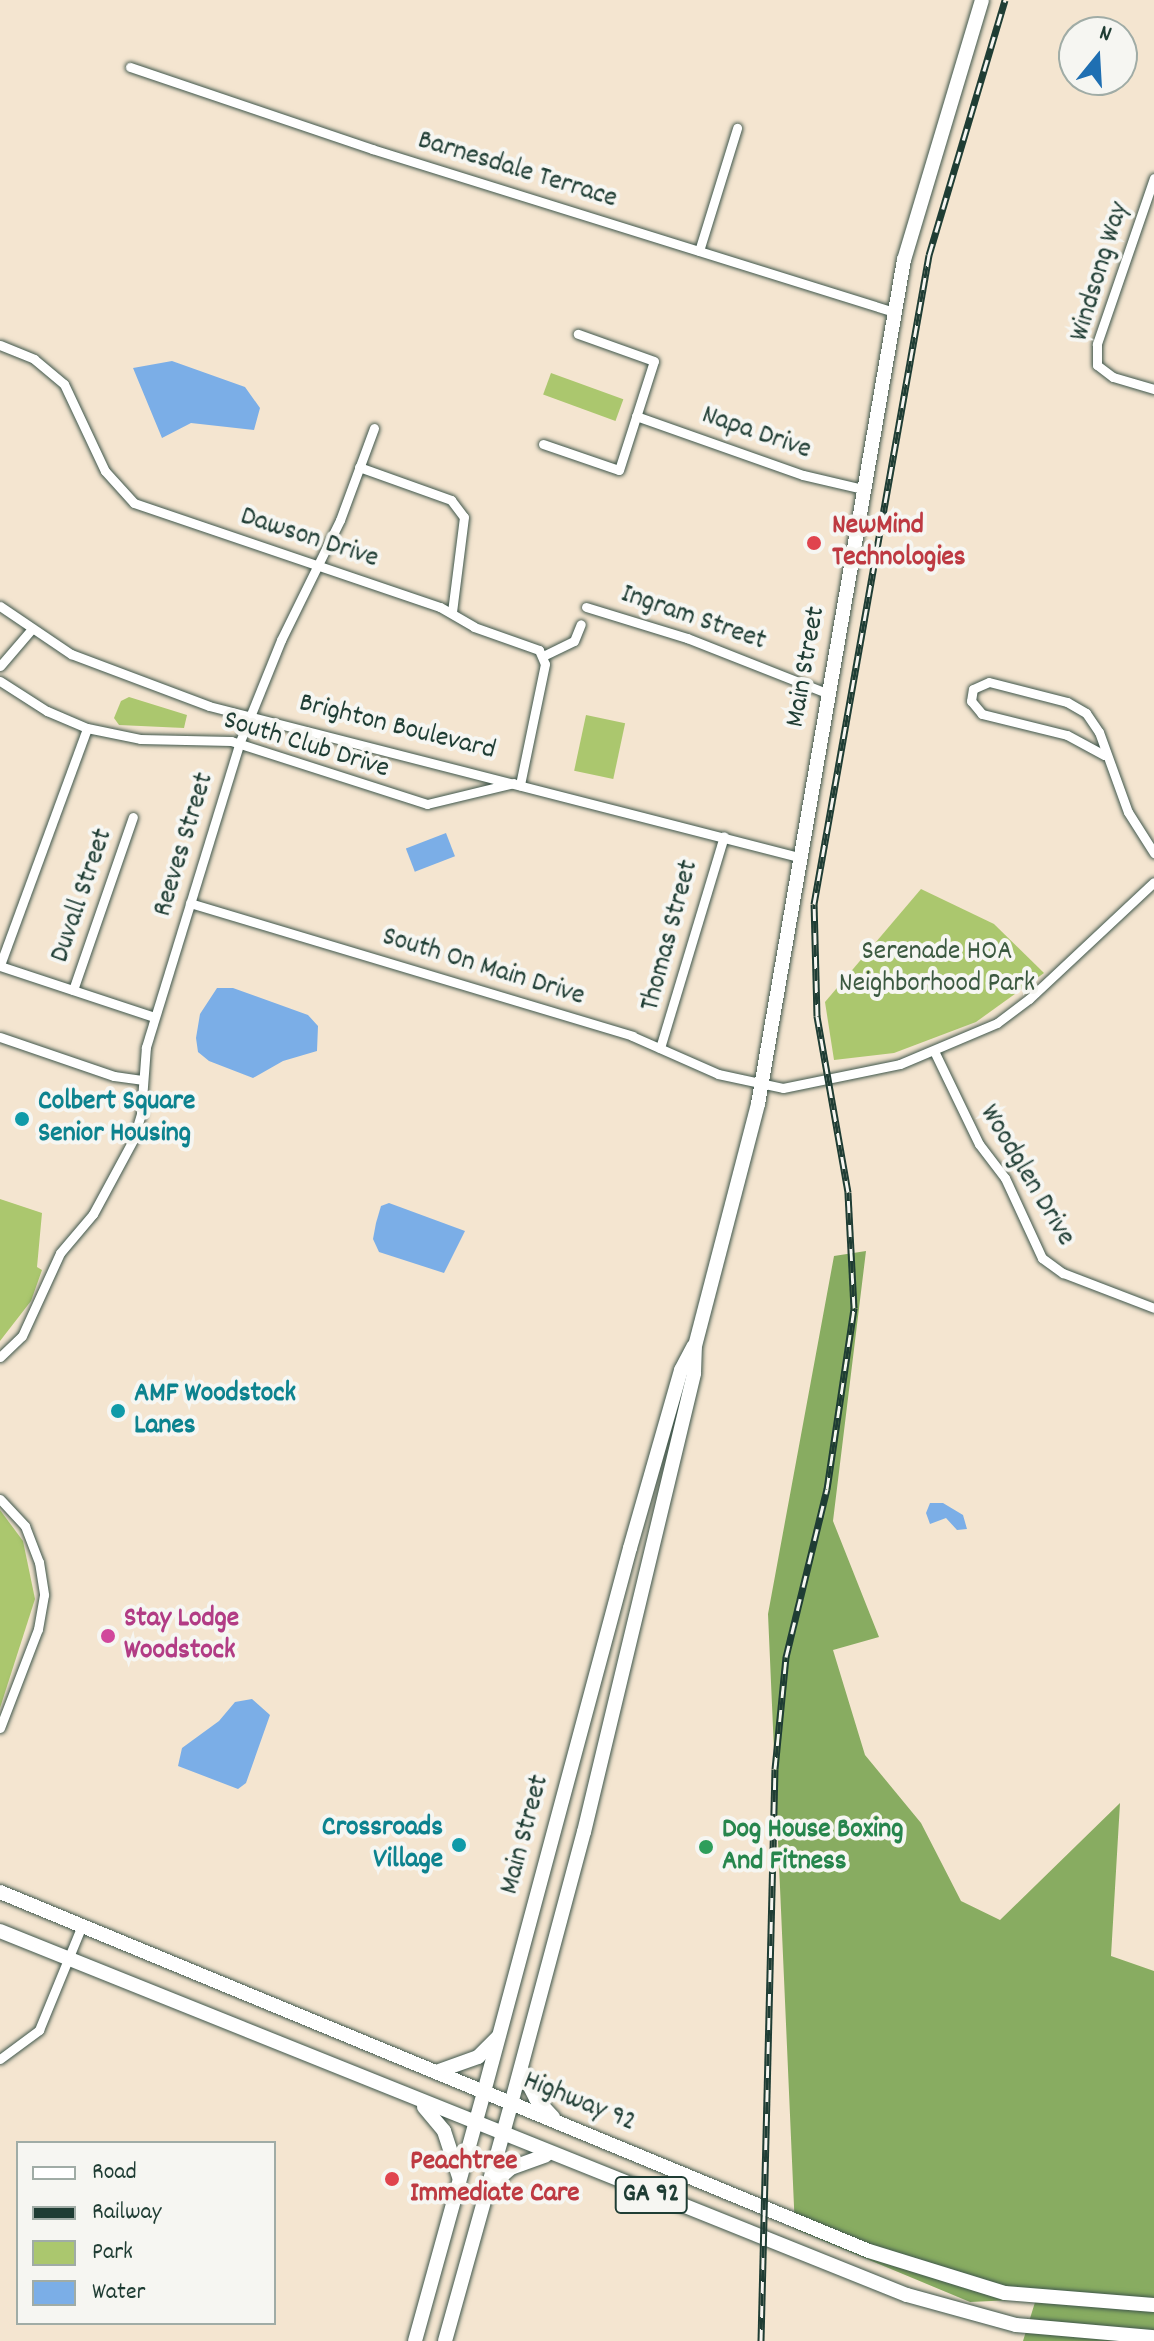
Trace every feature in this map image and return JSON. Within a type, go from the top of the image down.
[{"type":"main road","name":"Main Street","points":[[445,2341],[521,2069],[694,1373],[695,1346],[760,1083],[894,312],[922,188],[982,0]]},
{"type":"main road","name":"Main Street","points":[[415,2341],[667,1419],[681,1370],[695,1346]]},
{"type":"main road","name":"Highway 92","points":[[0,1892],[869,2251],[1005,2293],[1154,2305]]},
{"type":"main road","name":"GA 92","points":[[0,1931],[546,2155],[862,2277],[988,2320],[1078,2334],[1154,2337]]},
{"type":"main road","points":[[436,2072],[471,2061],[498,2037]]},
{"type":"main road","points":[[521,2069],[536,2099],[562,2125]]},
{"type":"main road","points":[[421,2104],[444,2131],[460,2182]]},
{"type":"main road","points":[[489,2187],[511,2168],[546,2155]]},
{"type":"main road","points":[[862,2277],[869,2251]]},
{"type":"street","name":"Barnesdale Terrace","points":[[130,67],[894,312]]},
{"type":"street","points":[[699,251],[737,128]]},
{"type":"street","name":"Windsong Way","points":[[1154,178],[1097,344],[1097,365],[1113,377],[1154,389]]},
{"type":"street","points":[[543,444],[619,470],[654,361],[578,334]]},
{"type":"street","name":"Dawson Drive","points":[[0,345],[34,359],[64,384],[99,462],[117,489],[134,503],[452,612],[474,627],[532,646],[543,656]]},
{"type":"street","name":"Napa Drive","points":[[636,416],[803,475],[863,489]]},
{"type":"street","name":"Reeves Street","points":[[0,1357],[27,1326],[50,1272],[93,1214],[133,1140],[141,1113],[142,1080],[154,1017],[239,744],[374,428]]},
{"type":"street","points":[[359,467],[451,500],[464,517],[452,612]]},
{"type":"street","name":"Brighton Boulevard","points":[[0,606],[30,631],[133,679],[249,716],[799,857]]},
{"type":"street","name":"Ingram Street","points":[[586,607],[687,638],[829,694]]},
{"type":"street","points":[[517,784],[543,656],[569,646],[581,624]]},
{"type":"street","points":[[0,666],[30,631]]},
{"type":"street","name":"South Club Drive","points":[[0,681],[47,711],[87,728],[140,739],[218,738],[427,804],[517,784]]},
{"type":"street","points":[[1104,755],[1067,735],[982,714],[971,701],[973,689],[989,682],[1077,706],[1099,732],[1104,755],[1128,812],[1154,853]]},
{"type":"street","points":[[87,728],[0,965],[154,1017]]},
{"type":"street","name":"Duvall Street","points":[[73,990],[133,817]]},
{"type":"street","name":"Thomas Street","points":[[660,1048],[724,836]]},
{"type":"street","name":"South On Main Drive","points":[[190,903],[660,1048],[718,1074],[797,1087],[825,1076],[888,1067],[935,1053],[1011,1014],[1154,882]]},
{"type":"street","points":[[0,1037],[114,1076],[142,1080]]},
{"type":"street","name":"Woodglen Drive","points":[[935,1053],[979,1144],[1005,1178],[1042,1258],[1063,1273],[1154,1308]]},
{"type":"street","points":[[0,1499],[25,1526],[39,1562],[44,1595],[38,1629],[0,1728]]},
{"type":"street","points":[[0,2059],[39,2030],[82,1925]]},
{"type":"green space","points":[[551,373],[623,399],[615,421],[543,395]]},
{"type":"green space","points":[[129,697],[187,715],[184,728],[119,725],[114,718],[121,701]]},
{"type":"green space","points":[[586,715],[625,723],[613,779],[574,771]]},
{"type":"green space","name":"Serenade HOA Neighborhood Park","points":[[921,889],[994,924],[1044,973],[976,1022],[894,1053],[834,1060],[825,1002]]},
{"type":"green space","points":[[0,1199],[42,1213],[37,1267],[42,1270],[31,1301],[0,1341]]},
{"type":"green space","points":[[866,1251],[833,1521],[879,1637],[833,1650],[865,1755],[921,1823],[961,1901],[1000,1920],[1120,1803],[1111,1956],[1154,1971],[1154,2341],[1023,2341],[1036,2299],[970,2302],[795,2229],[768,1614],[834,1256]]},
{"type":"green space","points":[[0,1510],[23,1541],[35,1599],[0,1708]]},
{"type":"water","points":[[172,361],[245,387],[260,408],[254,430],[191,423],[162,438],[133,368]]},
{"type":"water","points":[[446,833],[455,856],[415,872],[406,848]]},
{"type":"water","points":[[217,988],[233,988],[308,1015],[318,1026],[317,1051],[283,1061],[253,1078],[209,1061],[198,1052],[196,1038],[200,1014]]},
{"type":"water","points":[[389,1203],[465,1231],[444,1273],[379,1252],[373,1239],[376,1223],[381,1206]]},
{"type":"water","points":[[930,1503],[943,1503],[963,1515],[967,1529],[957,1530],[946,1518],[930,1524],[926,1513]]},
{"type":"water","points":[[252,1699],[270,1715],[246,1783],[238,1789],[178,1766],[182,1748],[219,1721],[235,1702]]},
{"type":"railway","points":[[761,2341],[775,1769],[786,1657],[827,1489],[854,1308],[848,1192],[817,1016],[814,904],[929,255],[1005,0]]},
{"type":"place","name":"NewMind Technologies","points":[[814,543]]},
{"type":"place","name":"Colbert Square Senior Housing","points":[[22,1119]]},
{"type":"place","name":"AMF Woodstock Lanes","points":[[118,1411]]},
{"type":"place","name":"Stay Lodge Woodstock","points":[[108,1636]]},
{"type":"place","name":"Crossroads Village","points":[[459,1845]]},
{"type":"place","name":"Dog House Boxing And Fitness","points":[[706,1847]]},
{"type":"place","name":"Peachtree Immediate Care","points":[[392,2179]]}]
